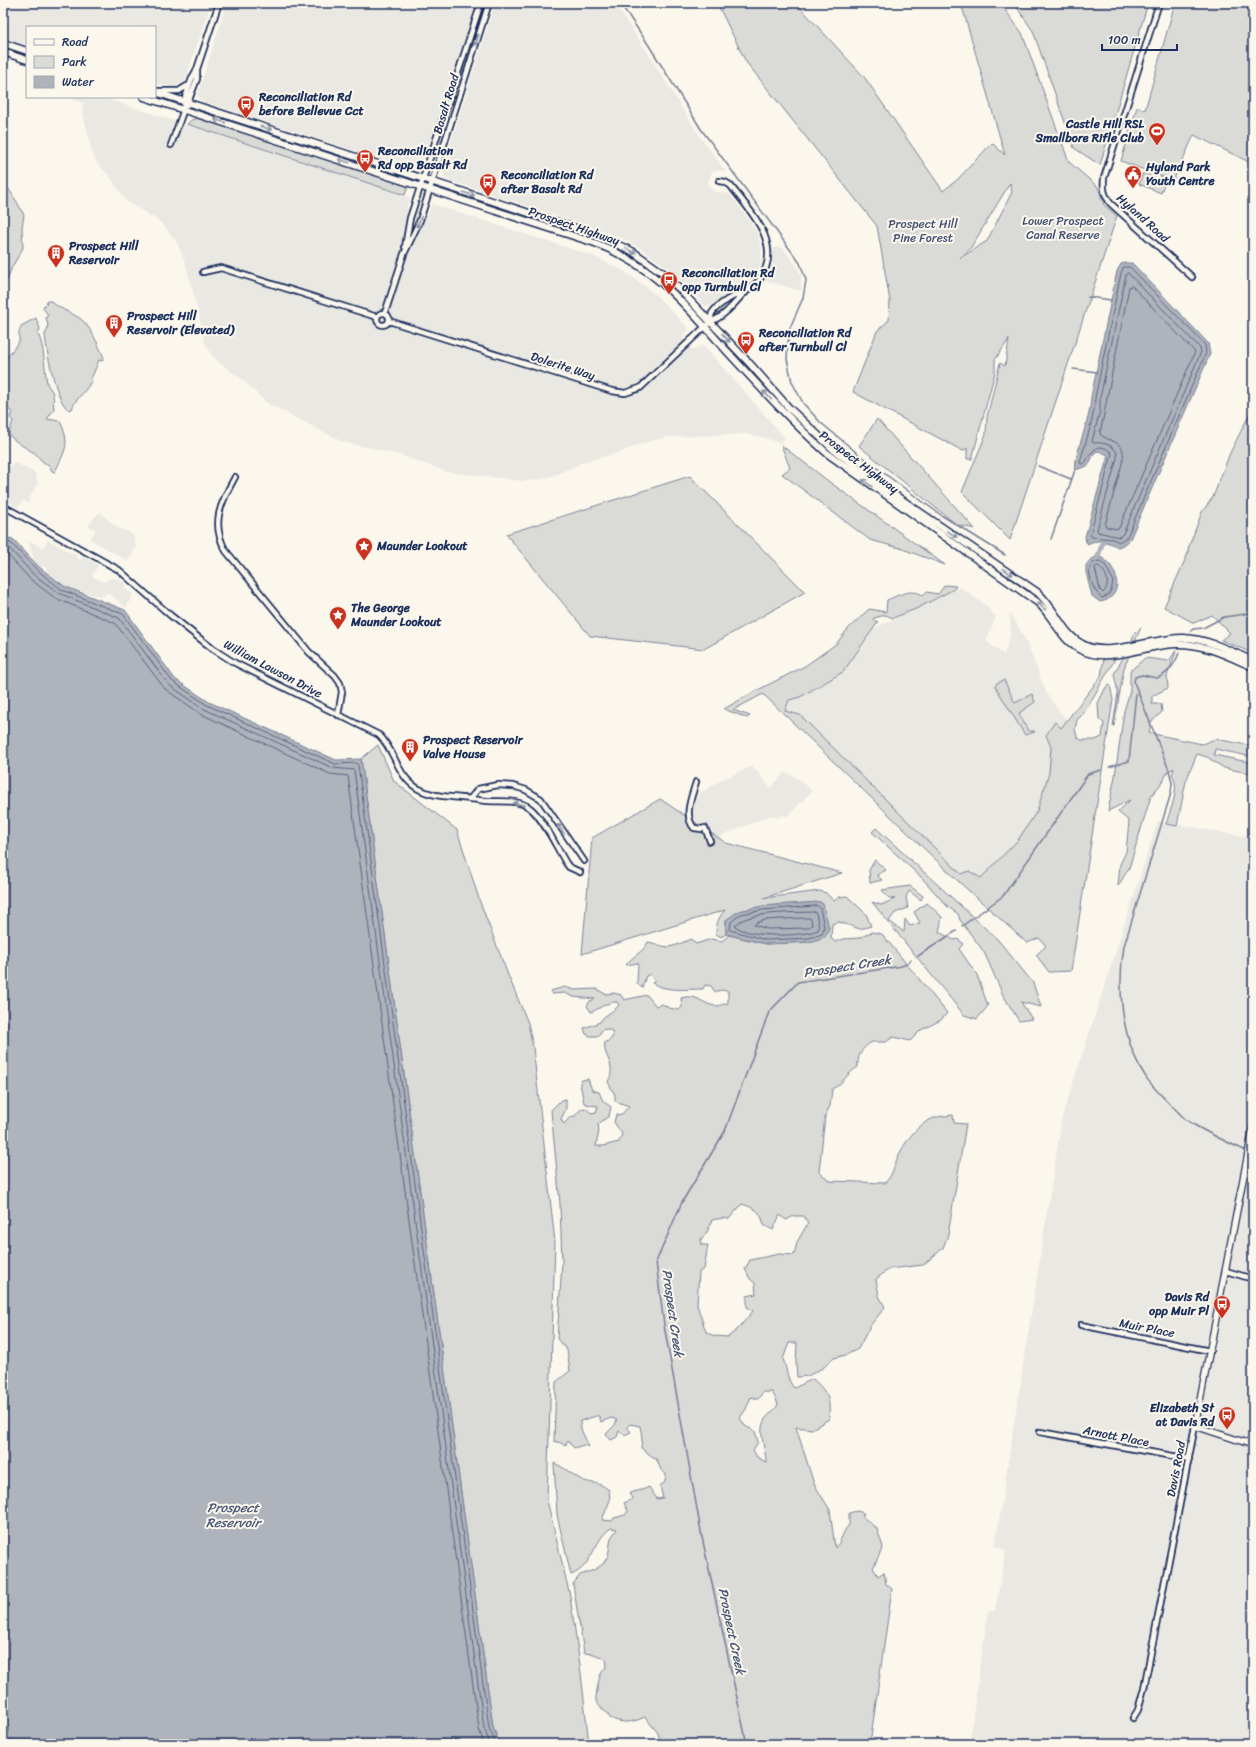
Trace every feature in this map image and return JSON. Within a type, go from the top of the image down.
[{"type":"main road","points":[[3,43],[26,51]]},
{"type":"main road","points":[[3,52],[26,60]]},
{"type":"main road","name":"Prospect Highway","points":[[156,91],[594,234],[623,246],[652,264],[666,275],[794,413],[828,445],[889,491],[1039,594],[1049,603],[1064,629],[1075,640],[1087,646],[1101,649],[1131,645],[1145,645]]},
{"type":"main road","name":"Prospect Highway","points":[[147,98],[595,243],[619,253],[640,265],[661,281],[782,411],[828,454],[1037,602],[1046,610],[1059,632],[1072,645],[1084,652],[1099,655],[1128,652],[1145,645]]},
{"type":"main road","points":[[1145,645],[1197,640],[1253,667]]},
{"type":"main road","points":[[1212,647],[1253,661]]},
{"type":"street","points":[[156,91],[180,91],[186,89],[197,69],[219,3]]},
{"type":"street","name":"Basalt Road","points":[[404,254],[410,218],[481,3]]},
{"type":"street","name":"Basalt Road","points":[[385,313],[404,254],[420,220],[489,3]]},
{"type":"street","name":"Hyland Road","points":[[1159,3],[1104,178],[1103,188],[1110,203],[1192,277]]},
{"type":"street","points":[[186,102],[197,79],[197,69]]},
{"type":"street","points":[[458,75],[464,78]]},
{"type":"street","points":[[171,145],[184,110],[190,83]]},
{"type":"street","points":[[710,322],[718,319],[755,285],[762,276],[768,255],[767,242],[762,228],[757,220],[730,185],[718,180]]},
{"type":"street","points":[[203,272],[221,268],[377,317]]},
{"type":"street","points":[[710,322],[712,313],[721,305],[738,293],[745,293]]},
{"type":"street","points":[[385,313],[388,316],[389,321],[382,325],[379,323],[377,317],[380,314],[385,313]]},
{"type":"street","name":"Dolerite Way","points":[[389,321],[612,392],[625,393],[640,388],[710,322]]},
{"type":"street","points":[[235,477],[225,496],[219,513],[218,531],[220,541],[226,551],[309,652],[335,676],[340,683],[342,692],[338,715]]},
{"type":"street","name":"William Lawson Drive","points":[[3,506],[118,570],[170,615],[213,649],[235,663],[379,735],[391,749],[404,776],[418,788],[441,796],[522,803],[530,808],[537,815],[569,867],[580,872]]},
{"type":"street","points":[[696,782],[688,812],[690,824],[694,828],[705,828],[710,841]]},
{"type":"street","points":[[470,798],[478,789],[498,785],[513,786],[533,794],[541,799],[584,861]]},
{"type":"street","name":"Davis Road","points":[[1133,1718],[1138,1710],[1144,1688],[1253,1128]]},
{"type":"street","points":[[1226,1270],[1253,1279]]},
{"type":"street","name":"Muir Place","points":[[1081,1325],[1210,1351]]},
{"type":"street","points":[[1195,1426],[1253,1445]]},
{"type":"street","name":"Arnott Place","points":[[1040,1432],[1188,1459]]},
{"type":"shaded area","points":[[3,3],[211,3],[185,81],[182,85],[173,87],[156,84],[156,26],[26,26],[26,45],[3,38]]},
{"type":"shaded area","points":[[227,3],[476,3],[443,105],[420,167],[417,169],[411,169],[201,101],[198,96],[199,90]]},
{"type":"shaded area","points":[[495,3],[614,3],[644,47],[699,135],[726,172],[719,170],[712,172],[708,182],[710,188],[715,192],[727,193],[731,195],[757,232],[761,247],[761,262],[757,272],[747,283],[730,292],[713,305],[705,306],[667,267],[640,248],[622,238],[445,179],[442,171],[443,167]]},
{"type":"shaded area","points":[[70,98],[104,98],[410,197],[407,208],[428,215],[432,204],[590,255],[614,266],[630,275],[657,296],[689,329],[682,337],[693,350],[703,345],[785,438],[780,443],[747,434],[667,437],[643,443],[615,454],[586,461],[555,475],[538,480],[523,481],[447,472],[397,454],[343,442],[267,403],[238,376],[217,361],[211,354],[204,340],[185,262],[177,243],[164,226],[156,219],[127,202],[110,177],[98,164],[92,152],[82,108],[84,103]]},
{"type":"shaded area","points":[[782,247],[796,265],[801,275],[801,291],[766,281],[772,264],[773,248]]},
{"type":"shaded area","points":[[14,462],[35,473],[38,483],[28,500],[30,500],[28,503],[24,500],[17,507],[3,499],[3,463],[12,466]]},
{"type":"shaded area","points":[[100,512],[115,526],[133,535],[136,547],[128,561],[90,539],[96,530],[88,526]]},
{"type":"shaded area","points":[[28,540],[43,548],[48,540],[77,556],[76,557],[82,561],[82,556],[98,565],[92,576],[104,582],[112,577],[126,584],[124,588],[133,594],[126,608],[107,592],[104,596],[92,595],[68,587],[68,592],[50,576],[45,567],[42,566],[41,570],[36,566]]},
{"type":"shaded area","points":[[960,587],[985,605],[996,617],[986,641],[1004,655],[1011,632],[1009,611],[1026,641],[1047,694],[1060,713],[1068,720],[1061,728],[1055,722],[1049,773],[1037,811],[1018,840],[982,878],[969,871],[961,874],[800,715],[785,711],[789,700],[800,697],[843,672],[875,628]]},
{"type":"shaded area","points":[[752,766],[771,788],[785,772],[799,779],[812,791],[788,816],[783,815],[777,818],[771,815],[721,836],[722,838],[708,844],[684,819],[683,812],[686,802],[694,804],[697,795],[721,780]]},
{"type":"shaded area","points":[[1158,821],[1253,838],[1253,1744],[969,1744],[988,1612],[995,1610],[1006,1550],[995,1546],[1062,1117]]},
{"type":"green space","points":[[717,3],[796,3],[865,78],[943,191],[958,179],[992,143],[1005,155],[963,10],[957,3],[1000,3],[1022,33],[1069,162],[1098,187],[1104,205],[1117,216],[1010,540],[962,492],[986,434],[987,417],[1000,363],[1005,366],[1009,339],[995,360],[995,372],[972,459],[967,459],[967,448],[963,451],[853,392],[877,331],[889,320],[890,301],[877,226],[746,62]],"holes":[[[1010,183],[1012,192],[987,241],[960,258],[970,249]]]},
{"type":"green space","points":[[1014,3],[1148,3],[1100,165],[1074,148],[1033,31]]},
{"type":"green space","points":[[1175,3],[1253,3],[1253,164],[1194,135],[1173,181],[1121,161],[1137,107],[1145,110]]},
{"type":"green space","points":[[199,118],[408,186],[405,195],[187,124],[191,120]]},
{"type":"green space","points":[[1143,173],[1165,182],[1161,193],[1139,184]]},
{"type":"green space","points":[[3,180],[24,215],[22,227],[23,248],[12,267],[7,280],[3,280]]},
{"type":"green space","points":[[47,301],[51,301],[60,308],[78,317],[86,324],[104,358],[102,361],[99,360],[91,379],[92,382],[75,402],[72,409],[69,410],[64,405],[56,387],[47,351],[45,334],[48,328],[46,318],[48,315],[43,308]]},
{"type":"green space","points":[[36,318],[40,329],[38,334],[43,351],[47,383],[53,396],[54,409],[47,419],[60,421],[66,442],[64,453],[55,472],[52,471],[49,465],[43,462],[34,452],[10,436],[9,433],[13,421],[10,418],[12,412],[3,402],[3,362],[19,342],[19,332],[21,326]]},
{"type":"green space","points":[[1253,407],[1253,644],[1250,652],[1221,640],[1230,633],[1212,615],[1194,623],[1164,607],[1189,551],[1188,549],[1202,512],[1213,497],[1230,453]]},
{"type":"green space","points":[[877,419],[975,529],[957,525],[859,446]]},
{"type":"green space","points":[[781,445],[835,486],[945,565],[900,548],[870,540],[782,474],[790,468]]},
{"type":"green space","points":[[690,476],[805,592],[704,649],[590,636],[506,534]]},
{"type":"green space","points":[[945,585],[956,586],[954,589],[918,608],[893,618],[886,615],[874,618],[873,620],[878,622],[843,672],[800,697],[789,700],[785,711],[800,715],[961,874],[969,871],[981,878],[1018,840],[1037,811],[1049,773],[1051,747],[1046,735],[1055,722],[1061,728],[1101,676],[1104,658],[1114,658],[1114,661],[1084,713],[1077,720],[1075,729],[1077,737],[1081,740],[1095,740],[1102,737],[1104,723],[1099,719],[1098,703],[1106,687],[1110,685],[1113,700],[1071,971],[1049,972],[1036,955],[1046,946],[1039,938],[1027,943],[958,881],[763,694],[733,710],[750,716],[747,718],[724,709],[805,666],[836,644],[848,629],[869,609],[886,612],[887,600],[900,594],[914,592],[923,595],[926,592],[938,594]]},
{"type":"green space","points":[[1141,627],[1124,668],[1113,726],[1118,693],[1114,674],[1123,658],[1127,655],[1134,634]]},
{"type":"green space","points":[[1177,649],[1167,676],[1168,688],[1152,696],[1152,704],[1161,704],[1162,712],[1151,722],[1149,733],[1202,744],[1215,739],[1253,746],[1253,757],[1215,749],[1214,755],[1253,763],[1253,774],[1224,768],[1207,757],[1197,754],[1186,781],[1177,826],[1166,824],[1175,793],[1172,775],[1174,768],[1167,772],[1164,780],[1151,796],[1129,868],[1118,886],[1120,864],[1126,852],[1129,821],[1118,812],[1130,800],[1108,811],[1115,776],[1124,711],[1130,691],[1130,671],[1145,658],[1169,661]]},
{"type":"green space","points":[[1004,680],[1015,703],[1032,694],[1035,702],[1019,713],[1028,731],[1035,732],[1025,735],[995,686],[997,683]]},
{"type":"green space","points":[[378,745],[394,781],[457,830],[480,902],[528,1023],[533,1047],[555,1242],[547,1500],[570,1596],[589,1744],[500,1744],[493,1727],[361,759]]},
{"type":"green space","points":[[660,799],[726,843],[842,873],[764,898],[820,891],[826,893],[834,901],[839,897],[847,896],[866,914],[871,926],[860,929],[839,922],[832,924],[831,938],[835,942],[843,939],[859,938],[872,932],[882,934],[947,1013],[941,1020],[921,1030],[910,1041],[893,1037],[886,1042],[872,1042],[863,1049],[858,1059],[858,1067],[832,1089],[830,1106],[825,1116],[819,1172],[830,1181],[885,1183],[891,1174],[903,1147],[917,1129],[934,1118],[953,1115],[954,1123],[966,1124],[948,1235],[943,1248],[923,1265],[889,1269],[876,1279],[879,1296],[885,1307],[870,1326],[858,1349],[846,1355],[834,1358],[824,1367],[808,1376],[797,1377],[797,1343],[789,1343],[783,1359],[788,1378],[794,1388],[813,1379],[825,1393],[829,1402],[829,1419],[812,1429],[796,1427],[814,1484],[830,1510],[835,1548],[849,1525],[849,1513],[857,1511],[864,1513],[862,1516],[877,1529],[883,1547],[873,1568],[878,1576],[884,1572],[886,1584],[892,1589],[870,1744],[661,1744],[658,1733],[645,1717],[636,1721],[628,1722],[615,1720],[610,1718],[596,1701],[600,1676],[607,1666],[606,1659],[594,1654],[584,1653],[573,1584],[580,1575],[594,1570],[603,1564],[608,1556],[611,1538],[617,1529],[611,1528],[605,1533],[600,1539],[589,1560],[578,1571],[571,1575],[557,1515],[554,1463],[582,1480],[598,1484],[609,1490],[610,1500],[602,1520],[612,1521],[614,1518],[625,1515],[628,1511],[624,1503],[633,1499],[629,1494],[631,1493],[649,1487],[657,1499],[663,1498],[660,1486],[665,1482],[666,1474],[661,1470],[657,1460],[641,1448],[642,1437],[640,1426],[630,1424],[627,1427],[631,1432],[625,1435],[619,1431],[617,1437],[611,1440],[606,1434],[615,1425],[617,1420],[611,1418],[601,1422],[599,1416],[596,1416],[580,1421],[581,1429],[589,1447],[584,1445],[574,1448],[568,1441],[565,1446],[554,1441],[556,1382],[570,1371],[567,1350],[557,1339],[562,1263],[560,1204],[551,1110],[561,1100],[566,1099],[566,1109],[561,1119],[564,1124],[570,1117],[575,1116],[581,1109],[586,1108],[591,1113],[596,1112],[598,1106],[584,1103],[580,1083],[582,1080],[588,1079],[592,1090],[599,1092],[603,1101],[611,1107],[609,1116],[598,1124],[599,1131],[596,1146],[603,1146],[619,1142],[622,1134],[614,1122],[616,1115],[622,1114],[629,1106],[615,1101],[615,1095],[608,1082],[611,1075],[611,1069],[604,1046],[605,1042],[609,1041],[613,1036],[612,1031],[606,1029],[602,1030],[598,1036],[590,1036],[586,1034],[584,1028],[600,1022],[619,1005],[617,1002],[607,1004],[591,1012],[587,1006],[590,1001],[595,999],[573,997],[565,993],[552,994],[550,991],[565,987],[574,990],[597,989],[605,994],[614,993],[621,995],[624,1000],[647,995],[656,1006],[662,1004],[669,1008],[679,1010],[682,1007],[681,998],[687,997],[696,998],[715,1006],[728,1003],[728,991],[721,990],[715,992],[711,986],[705,985],[703,989],[664,988],[652,983],[655,981],[650,974],[646,976],[642,988],[637,983],[638,963],[626,965],[646,946],[648,942],[670,947],[691,939],[696,944],[711,939],[722,941],[729,935],[766,944],[810,942],[820,902],[763,906],[739,911],[726,920],[726,934],[721,937],[716,934],[717,923],[725,910],[582,954],[592,838]],"holes":[[[742,1204],[757,1211],[761,1216],[764,1225],[773,1230],[780,1215],[786,1220],[794,1216],[804,1216],[808,1223],[797,1242],[794,1255],[779,1254],[750,1260],[745,1269],[750,1279],[755,1283],[756,1294],[747,1296],[747,1307],[753,1311],[738,1329],[728,1337],[714,1336],[706,1332],[697,1305],[699,1272],[704,1269],[708,1245],[702,1245],[701,1239],[707,1232],[712,1220],[723,1218],[729,1219]],[[763,1392],[772,1392],[778,1405],[765,1419],[763,1424],[762,1435],[766,1462],[757,1457],[753,1450],[758,1442],[755,1431],[745,1426],[740,1418],[751,1397],[758,1399]]]},
{"type":"green space","points":[[876,828],[998,940],[1033,983],[1041,1007],[1021,1002],[1032,1019],[1019,1021],[1003,995],[984,952],[960,920],[958,914],[947,906],[922,878],[872,832]]},
{"type":"green space","points":[[875,860],[886,870],[877,875],[882,880],[870,883],[869,870]]},
{"type":"green space","points":[[910,886],[923,896],[921,900],[909,891],[906,897],[908,908],[895,913],[889,921],[904,932],[905,919],[910,926],[920,923],[914,912],[927,903],[942,917],[939,932],[954,940],[958,939],[963,944],[959,949],[977,975],[988,1006],[977,1019],[964,1015],[872,902],[881,905],[895,899],[889,898],[882,890]]},
{"type":"water","points":[[1132,263],[1208,343],[1210,354],[1130,539],[1118,547],[1103,541],[1095,541],[1088,544],[1085,537],[1108,455],[1099,451],[1095,452],[1088,466],[1075,470],[1078,452],[1090,407],[1117,271],[1121,264]]},
{"type":"water","name":"Prospect Reservoir","points":[[3,537],[13,539],[39,567],[64,586],[125,610],[175,679],[209,702],[336,760],[361,759],[493,1727],[500,1744],[3,1744]]},
{"type":"water","points":[[1098,556],[1111,566],[1117,580],[1114,594],[1108,599],[1100,602],[1092,596],[1086,573],[1086,565],[1090,560]]},
{"type":"water","points":[[820,902],[823,904],[829,928],[825,937],[810,942],[766,944],[726,934],[726,920],[739,911],[763,906]]},
{"type":"waterway","points":[[620,3],[648,44],[701,129],[800,263],[806,280],[803,298],[789,330],[787,359],[792,382],[803,403],[820,422],[862,457],[941,515],[1005,555]]},
{"type":"waterway","points":[[1088,297],[1111,300]]},
{"type":"waterway","points":[[1073,369],[1097,372]]},
{"type":"waterway","points":[[1038,466],[1071,479]]},
{"type":"waterway","points":[[1051,539],[1075,470]]},
{"type":"waterway","points":[[1098,556],[1103,542]]},
{"type":"waterway","name":"Prospect Creek","points":[[1190,632],[1193,629],[1203,628],[1224,617],[1253,613]]},
{"type":"waterway","points":[[1179,653],[1173,665],[1165,674],[1157,678],[1142,675],[1135,677],[1134,682],[1169,770],[1172,783],[1171,793],[1124,946],[1121,979],[1123,1012],[1130,1044],[1136,1060],[1146,1078],[1156,1090],[1188,1121],[1212,1135],[1253,1154]]},
{"type":"waterway","name":"Prospect Creek","points":[[1109,767],[1129,761],[1136,693]]},
{"type":"waterway","name":"Prospect Creek","points":[[962,926],[1003,896],[1088,774],[1101,770]]},
{"type":"waterway","name":"Prospect Creek","points":[[918,956],[956,931]]},
{"type":"waterway","name":"Prospect Creek","points":[[747,1744],[702,1537],[664,1325],[656,1262],[682,1202],[725,1131],[769,1012],[798,982],[902,966],[911,960]]},
{"type":"place","name":"Reconciliation Rd before Bellevue Cct","points":[[246,119]]},
{"type":"place","name":"Castle Hill RSL Smallbore Rifle Club","points":[[1157,146]]},
{"type":"place","name":"Reconciliation Rd opp Basalt Rd","points":[[365,173]]},
{"type":"place","name":"Hyland Park Youth Centre","points":[[1133,189]]},
{"type":"place","name":"Reconciliation Rd after Basalt Rd","points":[[488,197]]},
{"type":"place","name":"Prospect Hill Reservoir","points":[[56,268]]},
{"type":"place","name":"Reconciliation Rd opp Turnbull Cl","points":[[669,295]]},
{"type":"place","name":"Prospect Hill Reservoir (Elevated)","points":[[114,338]]},
{"type":"place","name":"Reconciliation Rd after Turnbull Cl","points":[[746,355]]},
{"type":"place","name":"Maunder Lookout","points":[[364,561]]},
{"type":"place","name":"The George Maunder Lookout","points":[[338,630]]},
{"type":"place","name":"Prospect Reservoir Valve House","points":[[410,762]]},
{"type":"place","name":"Davis Rd opp Muir Pl","points":[[1222,1319]]},
{"type":"place","name":"Elizabeth St at Davis Rd","points":[[1227,1430]]},
{"type":"park label","name":"Lower Prospect Canal Reserve","points":[[1063,228]]},
{"type":"park label","name":"Prospect Hill Pine Forest","points":[[923,231]]}]
